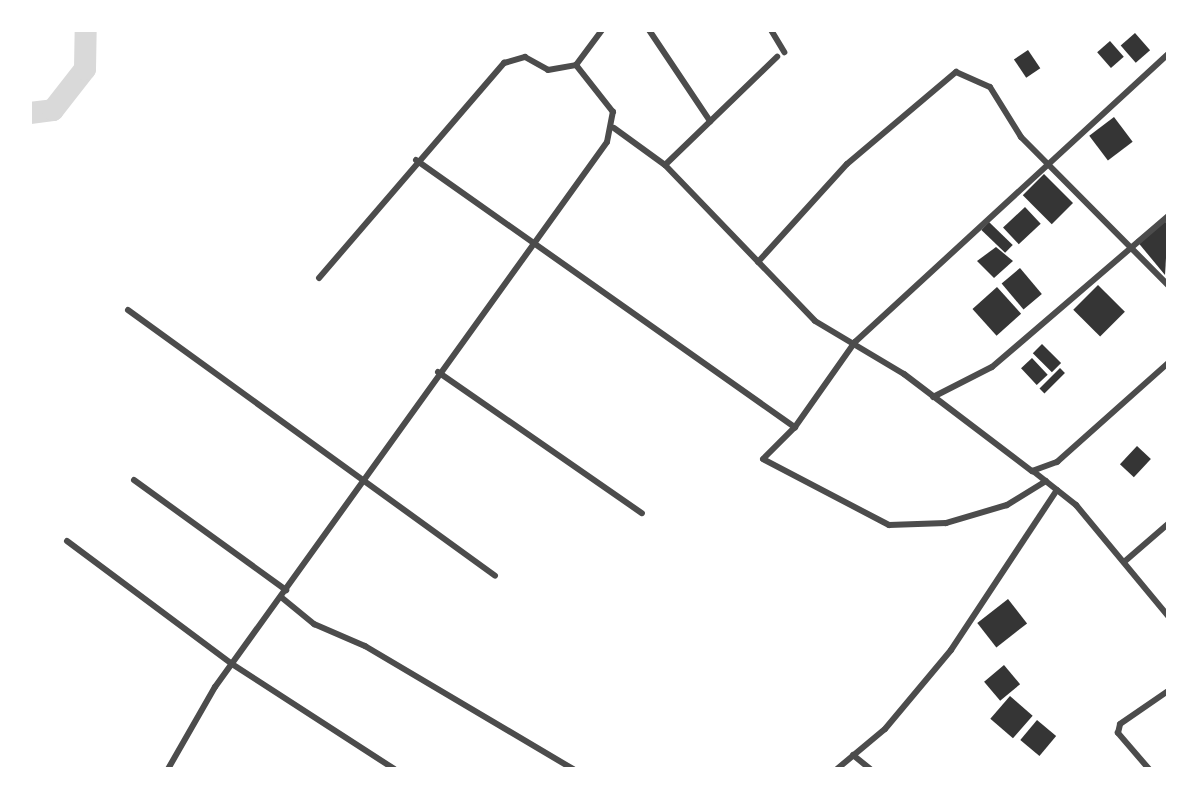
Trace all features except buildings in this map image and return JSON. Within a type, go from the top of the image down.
[{"type":"street","points":[[319,278],[416,160],[514,57],[548,70],[576,65],[602,30]]},
{"type":"street","points":[[649,30],[710,121]]},
{"type":"street","points":[[664,164],[781,54],[772,30]]},
{"type":"street","points":[[1046,481],[1008,505],[946,523],[890,524],[763,460],[795,426],[855,342],[1168,54]]},
{"type":"street","points":[[168,769],[232,664],[614,128],[612,112],[576,65]]},
{"type":"street","points":[[758,262],[847,164],[956,72],[990,87],[1021,137],[1168,285]]},
{"type":"street","points":[[614,128],[664,164],[815,321],[855,342],[1057,490],[1168,616]]},
{"type":"street","points":[[416,160],[795,426]]},
{"type":"street","points":[[933,397],[992,367],[1168,216]]},
{"type":"street","points":[[128,310],[495,576]]},
{"type":"street","points":[[1032,470],[1057,462],[1168,362]]},
{"type":"street","points":[[438,372],[642,513]]},
{"type":"street","points":[[134,480],[284,594],[314,624],[382,656],[573,769]]},
{"type":"street","points":[[836,769],[885,729],[951,650],[1057,490]]},
{"type":"street","points":[[1124,562],[1168,524]]},
{"type":"street","points":[[67,542],[232,664],[394,769]]},
{"type":"street","points":[[1149,769],[1121,742],[1120,724],[1168,692]]},
{"type":"street","points":[[854,755],[870,769]]},
{"type":"waterway","points":[[30,113],[53,110],[85,69],[86,30]]}]
